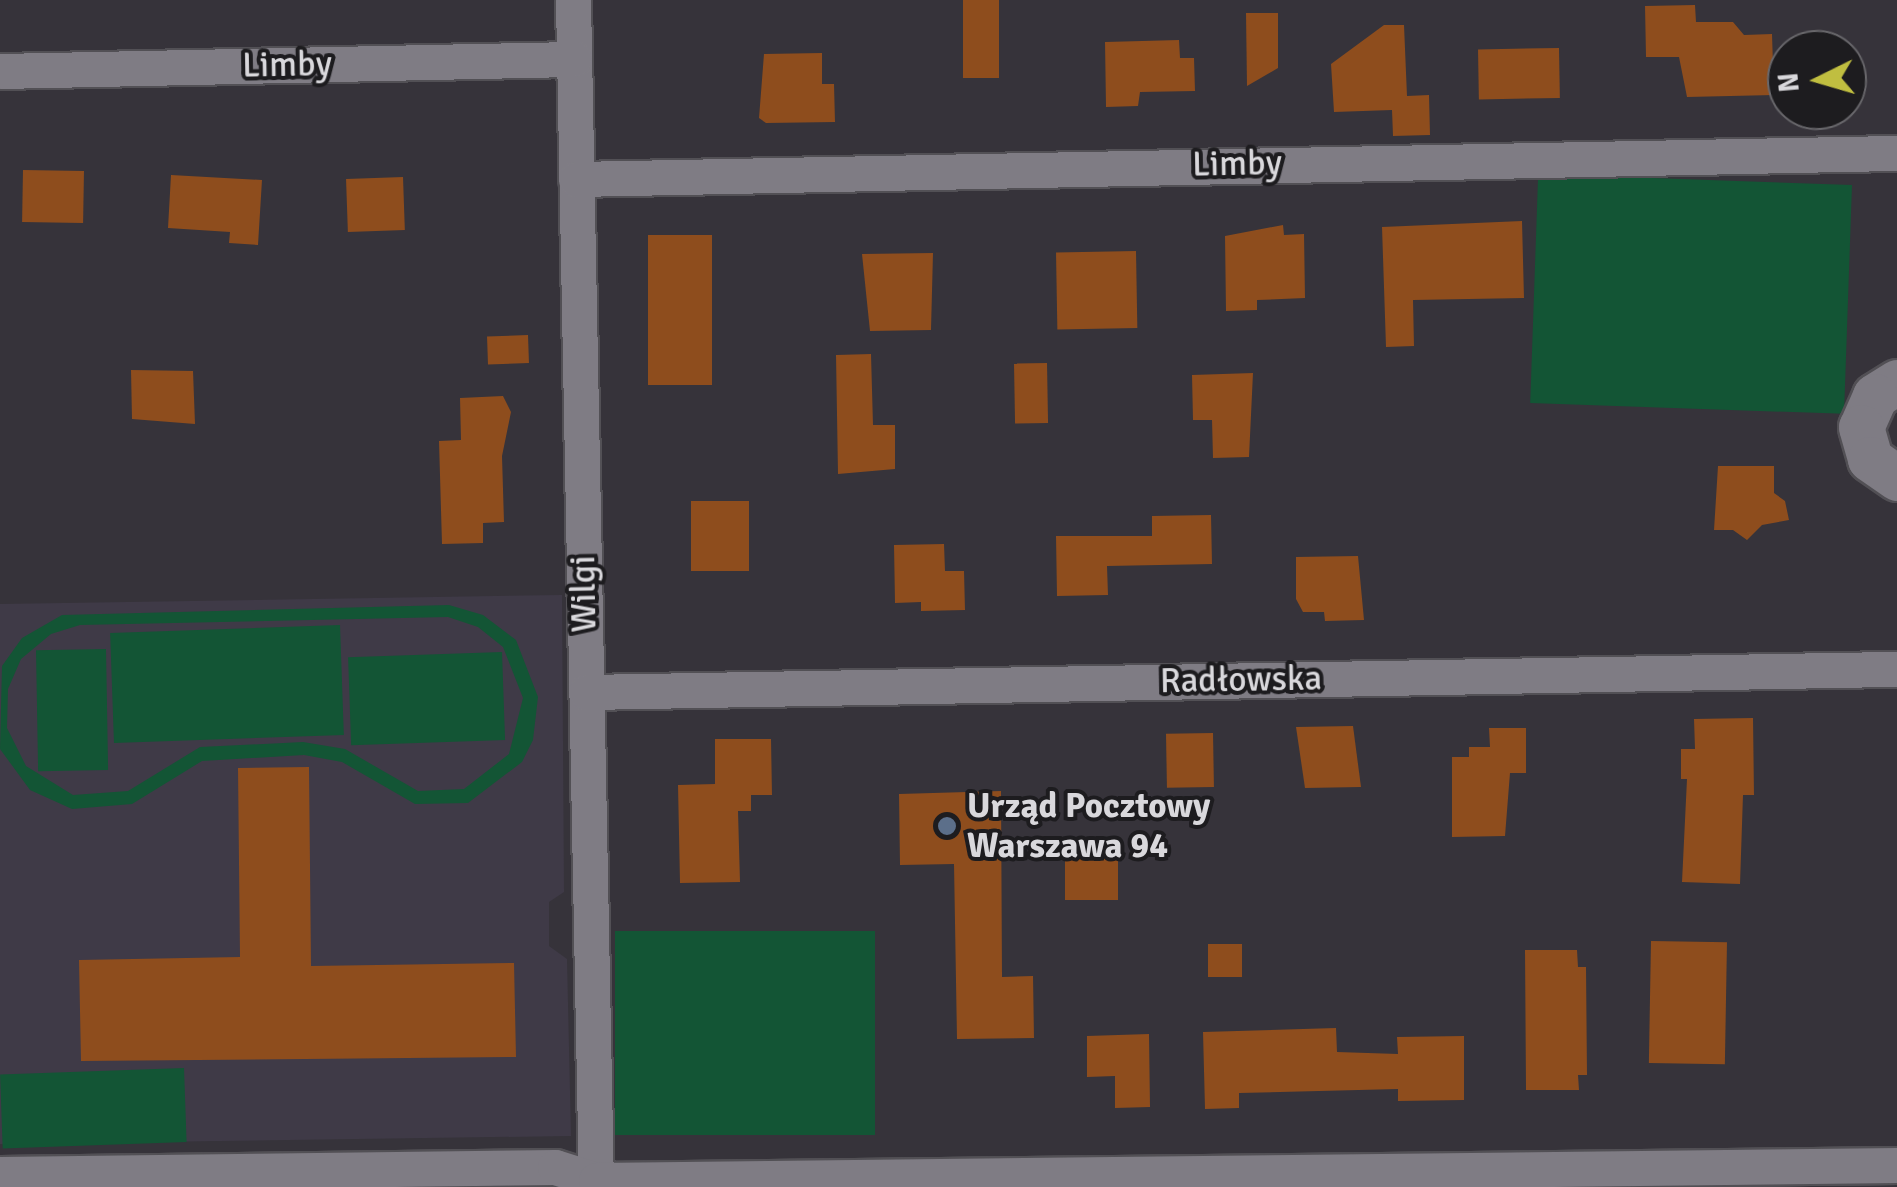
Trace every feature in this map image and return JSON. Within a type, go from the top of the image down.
[{"type":"street","name":"Wilgi","points":[[573,0],[596,1183]]},
{"type":"street","name":"Limby","points":[[0,71],[574,59]]},
{"type":"street","name":"Limby","points":[[576,179],[1897,153]]},
{"type":"street","points":[[1897,382],[1874,396],[1861,427],[1870,459],[1897,478]]},
{"type":"street","name":"Radłowska","points":[[586,692],[1897,669]]},
{"type":"street","points":[[0,1174],[555,1167],[596,1183],[1897,1166]]},
{"type":"shaded area","points":[[562,595],[564,892],[549,902],[549,946],[567,959],[571,1136],[0,1144],[0,604]]},
{"type":"green space","points":[[1538,174],[1852,185],[1844,414],[1530,403]]},
{"type":"green space","points":[[449,605],[483,615],[516,640],[538,697],[533,740],[522,762],[468,803],[415,804],[342,762],[304,755],[202,761],[132,804],[72,809],[30,790],[0,749],[2,666],[22,638],[62,615]],"holes":[[[448,617],[478,627],[503,647],[523,698],[509,754],[464,789],[418,791],[345,749],[303,742],[200,747],[128,791],[73,795],[26,766],[7,728],[8,689],[21,659],[51,634],[80,625]]]},
{"type":"green space","points":[[340,625],[344,735],[114,743],[110,633]]},
{"type":"green space","points":[[106,649],[108,770],[38,771],[36,650]]},
{"type":"green space","points":[[502,652],[505,740],[351,745],[348,657]]},
{"type":"green space","points":[[615,931],[875,931],[875,1135],[615,1135]]},
{"type":"green space","points":[[184,1068],[187,1142],[3,1148],[0,1074]]},
{"type":"building","points":[[963,0],[999,0],[999,78],[963,78]]},
{"type":"building","points":[[1695,5],[1696,22],[1733,22],[1744,35],[1767,34],[1767,95],[1687,97],[1679,57],[1646,57],[1645,6]]},
{"type":"building","points":[[1246,13],[1278,13],[1278,68],[1247,86]]},
{"type":"building","points":[[1384,25],[1404,25],[1407,96],[1429,95],[1430,135],[1393,136],[1392,110],[1334,112],[1331,64]]},
{"type":"building","points":[[1179,40],[1180,58],[1194,58],[1195,91],[1140,92],[1138,106],[1106,107],[1105,42]]},
{"type":"building","points":[[1559,48],[1560,98],[1479,99],[1478,49]]},
{"type":"building","points":[[822,53],[822,84],[834,84],[835,122],[766,123],[759,118],[764,54]]},
{"type":"building","points":[[23,170],[84,171],[83,223],[22,222]]},
{"type":"building","points":[[171,175],[262,180],[258,245],[229,243],[230,232],[168,228]]},
{"type":"building","points":[[403,177],[405,230],[348,232],[346,179]]},
{"type":"building","points":[[1522,221],[1524,298],[1413,300],[1414,346],[1386,347],[1382,227]]},
{"type":"building","points":[[1283,225],[1284,235],[1304,234],[1305,298],[1257,300],[1257,310],[1226,311],[1225,236]]},
{"type":"building","points":[[648,235],[712,235],[712,385],[648,385]]},
{"type":"building","points":[[1136,251],[1137,328],[1057,329],[1056,252]]},
{"type":"building","points":[[933,253],[931,330],[870,331],[862,254]]},
{"type":"building","points":[[528,335],[529,363],[488,364],[487,336]]},
{"type":"building","points":[[871,354],[873,425],[895,425],[895,469],[838,474],[836,355]]},
{"type":"building","points":[[1047,363],[1048,423],[1015,424],[1014,364]]},
{"type":"building","points":[[131,370],[193,371],[195,424],[132,419]]},
{"type":"building","points":[[1253,373],[1249,457],[1213,458],[1212,420],[1193,420],[1192,375]]},
{"type":"building","points":[[503,396],[511,412],[502,456],[504,522],[483,523],[483,543],[442,544],[439,441],[461,440],[460,398]]},
{"type":"building","points":[[1718,466],[1774,466],[1774,493],[1785,501],[1789,520],[1762,525],[1747,540],[1733,530],[1714,530]]},
{"type":"building","points":[[691,501],[749,501],[749,571],[691,571]]},
{"type":"building","points":[[1211,515],[1212,564],[1107,566],[1108,595],[1057,596],[1056,536],[1152,536],[1152,516]]},
{"type":"building","points":[[944,544],[945,571],[964,571],[965,610],[921,611],[921,602],[895,603],[894,545]]},
{"type":"building","points":[[1358,556],[1364,620],[1325,621],[1324,612],[1303,612],[1296,599],[1296,557]]},
{"type":"building","points":[[1753,718],[1754,795],[1743,795],[1740,884],[1682,882],[1687,779],[1681,779],[1681,749],[1695,749],[1694,719]]},
{"type":"building","points":[[1353,726],[1361,787],[1305,788],[1296,727]]},
{"type":"building","points":[[1489,728],[1526,728],[1526,773],[1510,773],[1505,836],[1452,837],[1452,757],[1469,757],[1469,747],[1490,747]]},
{"type":"building","points":[[1213,733],[1214,787],[1167,788],[1166,734]]},
{"type":"building","points":[[715,739],[771,739],[772,795],[751,795],[751,811],[738,811],[740,882],[680,883],[678,785],[715,784]]},
{"type":"building","points":[[309,767],[311,966],[514,963],[516,1057],[81,1061],[79,960],[240,957],[238,768]]},
{"type":"building","points":[[1001,791],[1002,977],[1033,976],[1034,1038],[957,1039],[954,864],[900,865],[899,794]]},
{"type":"building","points":[[1065,843],[1118,843],[1118,900],[1065,900]]},
{"type":"building","points":[[1651,941],[1727,942],[1725,1064],[1649,1063]]},
{"type":"building","points":[[1208,944],[1242,944],[1242,977],[1208,977]]},
{"type":"building","points":[[1525,950],[1577,950],[1578,967],[1586,967],[1587,1075],[1578,1075],[1579,1090],[1526,1090]]},
{"type":"building","points":[[1336,1028],[1337,1052],[1398,1054],[1397,1037],[1464,1036],[1464,1100],[1398,1101],[1398,1089],[1239,1093],[1239,1108],[1205,1109],[1203,1032]]},
{"type":"building","points":[[1149,1034],[1150,1107],[1115,1108],[1115,1076],[1087,1077],[1087,1036]]},
{"type":"place","name":"Urząd Pocztowy Warszawa 94","points":[[947,826]]}]
